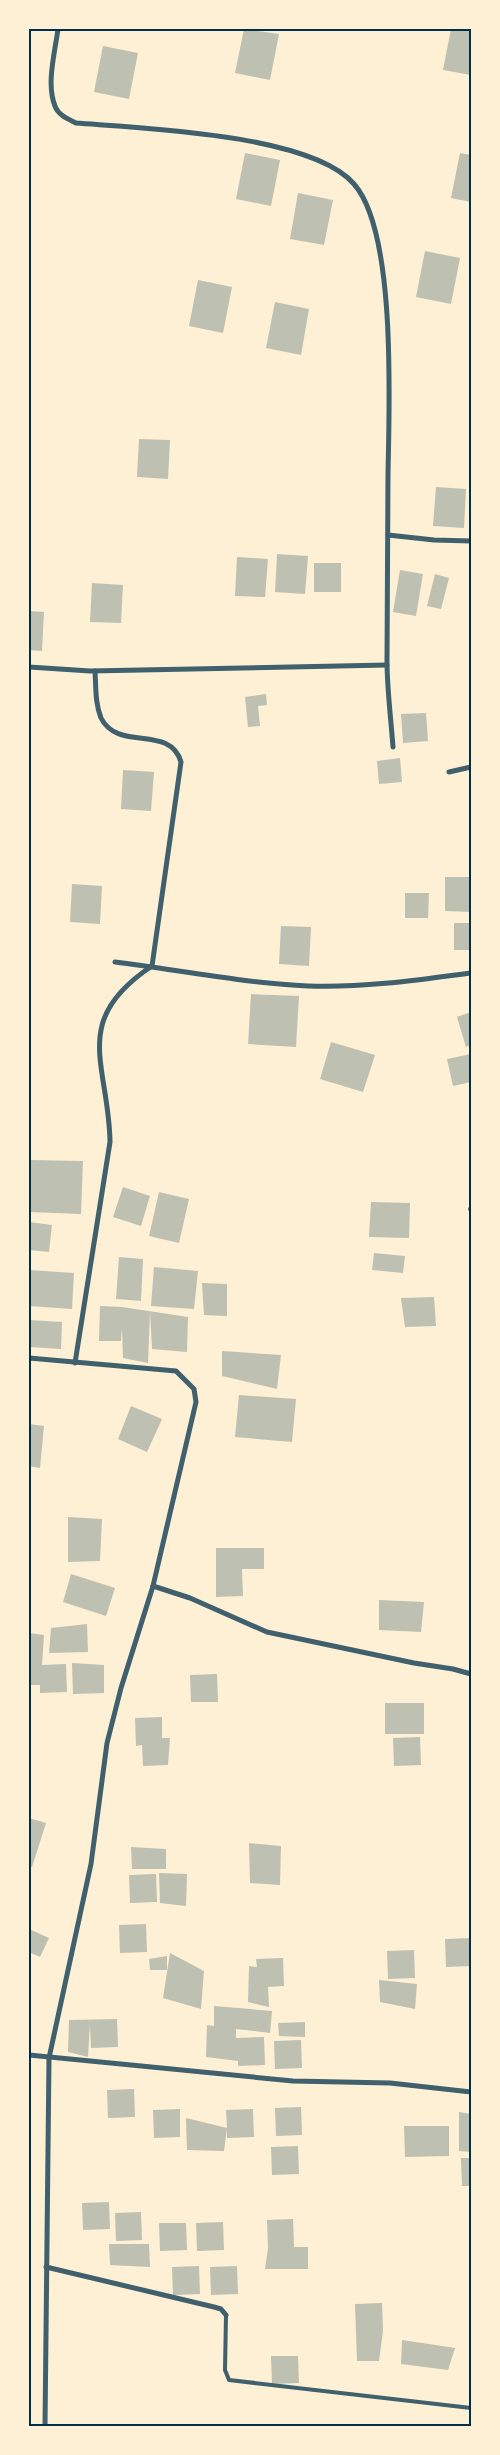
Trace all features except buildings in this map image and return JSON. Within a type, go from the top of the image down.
[{"type":"street","points":[[58,29],[52,88],[55,107],[62,116],[76,123],[187,131],[272,146],[309,156],[354,183],[372,214],[380,254],[388,329],[387,665],[394,747]]},
{"type":"street","points":[[388,535],[434,540],[471,541]]},
{"type":"street","points":[[29,667],[95,671],[387,665]]},
{"type":"street","points":[[74,1363],[110,1142],[110,1125],[98,1058],[100,1031],[106,1014],[116,997],[133,978],[152,966],[181,762],[178,752],[162,741],[116,734],[107,727],[96,704],[95,671]]},
{"type":"street","points":[[449,772],[471,767]]},
{"type":"street","points":[[115,962],[310,986],[370,984],[471,973]]},
{"type":"street","points":[[29,1358],[176,1371],[194,1389],[196,1402],[153,1586],[121,1688],[107,1743],[91,1864],[49,2058],[45,2426]]},
{"type":"street","points":[[153,1586],[190,1598],[267,1632],[471,1674]]},
{"type":"street","points":[[29,2055],[293,2081],[390,2083],[471,2092]]},
{"type":"street","points":[[46,2267],[214,2307],[221,2309],[226,2315]]},
{"type":"lane","points":[[226,2315],[224,2370],[229,2380],[471,2408]]}]
